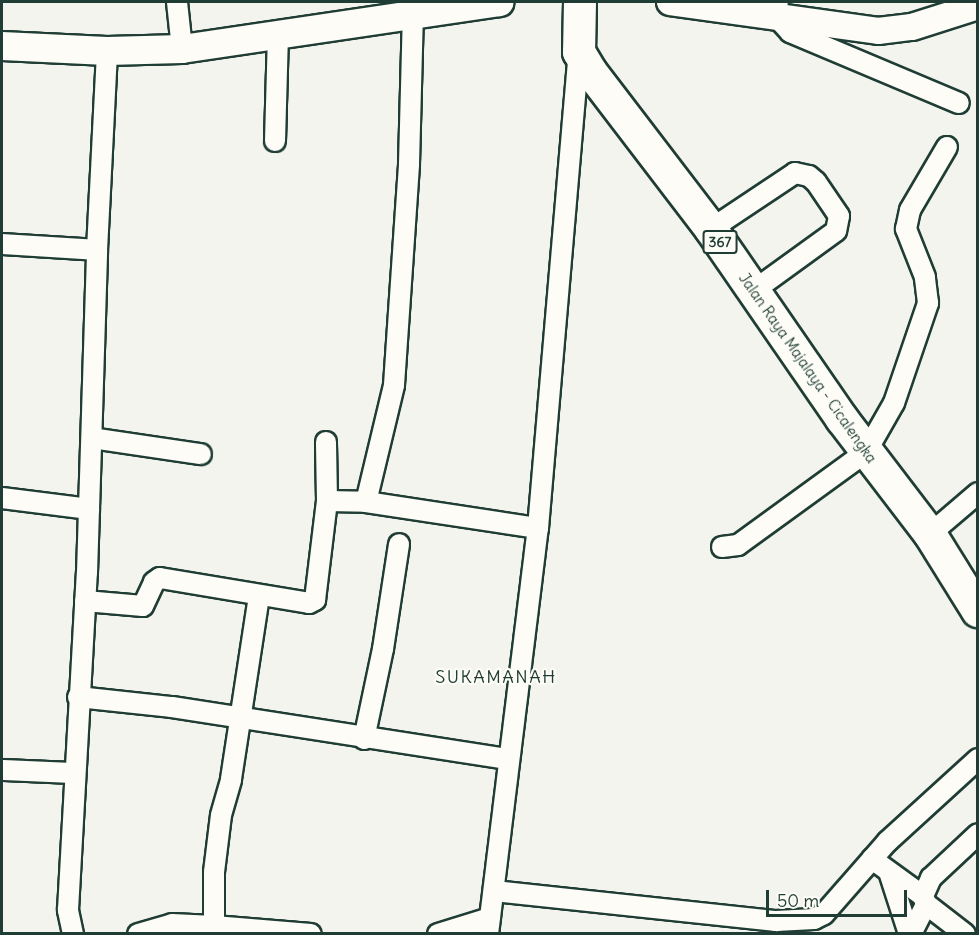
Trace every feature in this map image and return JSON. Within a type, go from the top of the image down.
[{"type":"main road","points":[[2,46],[106,63],[183,49],[278,52],[379,10],[413,14],[500,2]]},
{"type":"main road","points":[[578,46],[579,2]]},
{"type":"main road","name":"Jalan Raya Majalaya - Cicalengka","points":[[578,46],[711,229],[856,437],[930,534],[978,611]]},
{"type":"street","points":[[177,2],[183,49]]},
{"type":"street","points":[[670,2],[776,8],[878,31],[912,27],[978,6]]},
{"type":"street","points":[[776,8],[798,36],[959,103]]},
{"type":"street","points":[[366,502],[394,385],[410,133],[413,14]]},
{"type":"street","points":[[438,933],[489,926],[538,528],[578,46]]},
{"type":"street","points":[[275,141],[278,52]]},
{"type":"street","points":[[73,933],[68,922],[78,697],[85,601],[102,97],[106,63]]},
{"type":"street","points":[[722,547],[738,545],[894,403],[928,303],[925,277],[906,229],[910,210],[946,147]]},
{"type":"street","points":[[711,229],[795,173],[809,176],[839,216],[836,231],[753,291]]},
{"type":"street","points":[[2,244],[97,250]]},
{"type":"street","points":[[92,438],[201,454]]},
{"type":"street","points":[[85,601],[142,606],[154,582],[160,578],[259,596],[315,600],[327,501],[326,442]]},
{"type":"street","points":[[930,534],[978,493]]},
{"type":"street","points":[[2,498],[89,509]]},
{"type":"street","points":[[327,501],[366,502],[538,528]]},
{"type":"street","points":[[364,739],[383,649],[399,544]]},
{"type":"street","points":[[214,926],[214,872],[221,815],[242,717],[259,596]]},
{"type":"street","points":[[78,697],[242,717],[364,739],[508,759]]},
{"type":"street","points":[[494,891],[796,922],[824,914],[872,859],[978,759]]},
{"type":"street","points":[[2,770],[74,773]]},
{"type":"street","points":[[907,929],[931,878],[978,834]]},
{"type":"street","points":[[872,859],[894,881],[922,897],[965,933]]},
{"type":"street","points":[[894,881],[907,929]]},
{"type":"street","points":[[138,933],[172,924],[310,933]]},
{"type":"district","name":"SUKAMANAH","points":[[496,677]]}]
